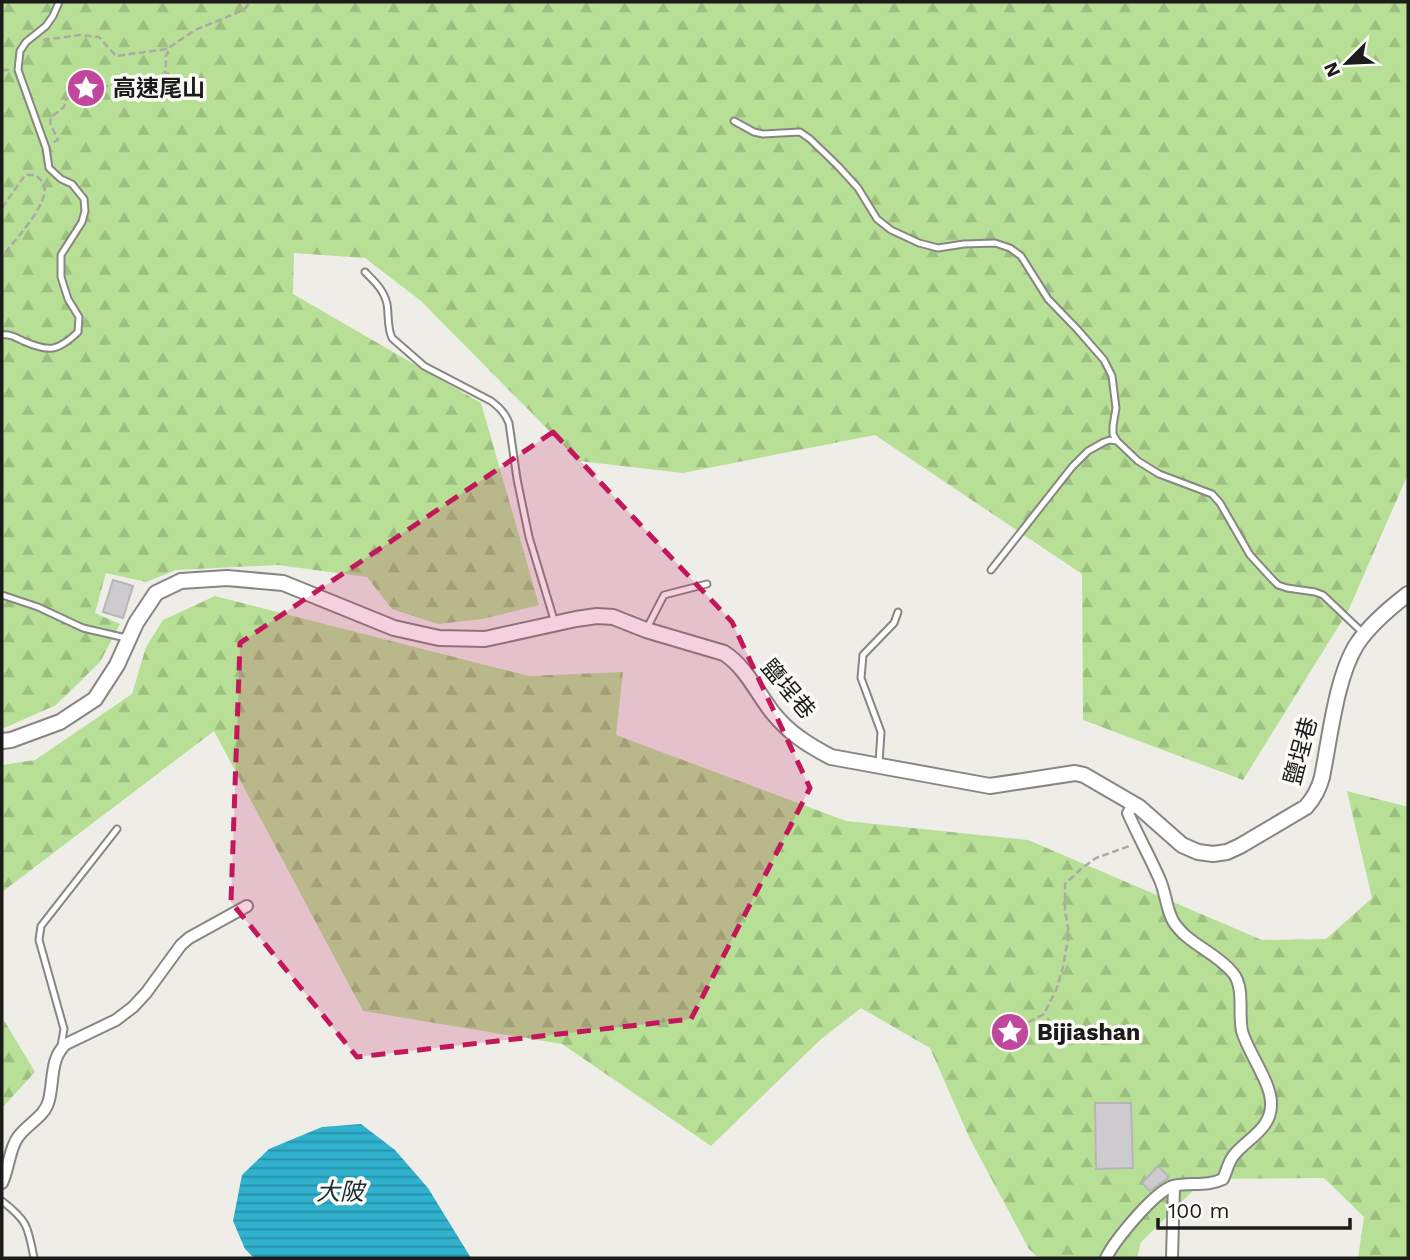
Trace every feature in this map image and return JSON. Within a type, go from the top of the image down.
[{"type":"street","name":"鹽埕巷","points":[[2,741],[60,722],[95,699],[117,666],[136,623],[156,593],[181,581],[227,578],[284,583],[394,628],[439,638],[485,639],[555,623],[597,616],[613,617],[646,630],[724,653],[734,660],[786,728],[811,747],[831,757],[990,786],[1076,773],[1084,775],[1139,807],[1182,845],[1198,852],[1213,854],[1240,846],[1306,807],[1312,800],[1319,789],[1341,682],[1347,666],[1365,635],[1408,594]]},
{"type":"street","points":[[1106,1258],[1126,1230],[1163,1190],[1223,1179],[1231,1158],[1263,1127],[1272,1104],[1242,1032],[1237,980],[1226,967],[1178,928],[1167,907],[1162,884],[1128,813],[1131,808],[1139,807]]},
{"type":"street","points":[[2,1183],[17,1139],[43,1114],[49,1102],[55,1061],[60,1049],[116,1020],[133,1007],[181,946],[247,906]]},
{"type":"street","points":[[1172,1258],[1174,1186]]},
{"type":"lane","points":[[2,335],[9,334],[46,349],[59,347],[78,332],[79,317],[68,299],[61,277],[61,255],[82,222],[84,199],[72,184],[61,179],[49,168],[46,148],[18,70],[20,51],[26,42],[46,26],[59,2]]},
{"type":"lane","points":[[734,121],[763,134],[800,132],[838,166],[858,188],[877,219],[891,230],[919,243],[938,248],[995,243],[1010,248],[1021,256],[1048,299],[1104,360],[1112,376],[1116,442]]},
{"type":"lane","points":[[365,272],[384,295],[392,338],[424,366],[491,401],[505,415],[509,423],[529,537],[555,623]]},
{"type":"lane","points":[[991,570],[1072,467],[1088,452],[1110,440],[1159,474],[1212,494],[1250,555],[1278,585],[1324,595],[1365,635]]},
{"type":"lane","points":[[646,630],[664,595],[707,584]]},
{"type":"lane","points":[[2,595],[38,607],[83,628],[129,639]]},
{"type":"lane","points":[[879,766],[881,732],[861,678],[863,655],[894,624],[898,612]]},
{"type":"lane","points":[[60,1049],[64,1030],[39,940],[41,926],[117,829]]},
{"type":"lane","points":[[2,1201],[29,1230],[34,1258]]},
{"type":"path","points":[[26,42],[80,35],[99,37],[116,56],[167,49],[195,30],[244,10],[250,2]]},
{"type":"path","points":[[61,145],[50,123],[51,117],[64,107],[68,97],[79,89],[96,86],[101,89],[109,84],[166,82],[170,75],[165,72],[167,49]]},
{"type":"path","points":[[46,148],[58,140]]},
{"type":"path","points":[[2,208],[25,175],[35,174],[43,182],[45,188],[41,204],[2,257]]},
{"type":"path","points":[[1010,1032],[1044,1014],[1056,990],[1069,933],[1065,911],[1065,884],[1096,858],[1142,842]]},
{"type":"highlighted area","points":[[553,432],[732,622],[810,788],[691,1019],[357,1057],[231,902],[240,643]]},
{"type":"green space","points":[[2,2],[1408,2],[1408,474],[1348,611],[1243,780],[1083,720],[1082,574],[875,435],[683,473],[579,461],[421,301],[365,258],[294,253],[293,294],[481,403],[539,605],[483,619],[438,624],[392,609],[367,577],[278,565],[176,570],[146,582],[106,573],[95,613],[120,624],[100,662],[56,705],[2,729]]},
{"type":"green space","points":[[215,596],[529,676],[623,672],[616,735],[846,821],[1028,840],[1262,940],[1326,939],[1372,898],[1347,791],[1408,807],[1408,1258],[1358,1258],[1364,1217],[1324,1178],[1205,1179],[1141,1242],[1137,1258],[1039,1258],[1029,1249],[969,1137],[930,1048],[861,1008],[820,1040],[711,1146],[562,1044],[363,1011],[214,731],[2,892],[2,765],[35,760],[132,694],[146,647],[163,620]]},
{"type":"green space","points":[[2,1017],[35,1072],[2,1108]]},
{"type":"water","name":"大陂","points":[[361,1124],[395,1150],[428,1188],[471,1258],[254,1258],[245,1249],[233,1221],[242,1175],[269,1149],[322,1127]]},
{"type":"building","points":[[113,580],[133,586],[123,618],[103,612]]},
{"type":"building","points":[[1095,1103],[1131,1103],[1133,1168],[1096,1169]]},
{"type":"building","points":[[1158,1166],[1169,1177],[1150,1191],[1142,1183]]},
{"type":"place","name":"高速尾山","points":[[86,88]]},
{"type":"place","name":"Bijiashan","points":[[1010,1032]]}]
